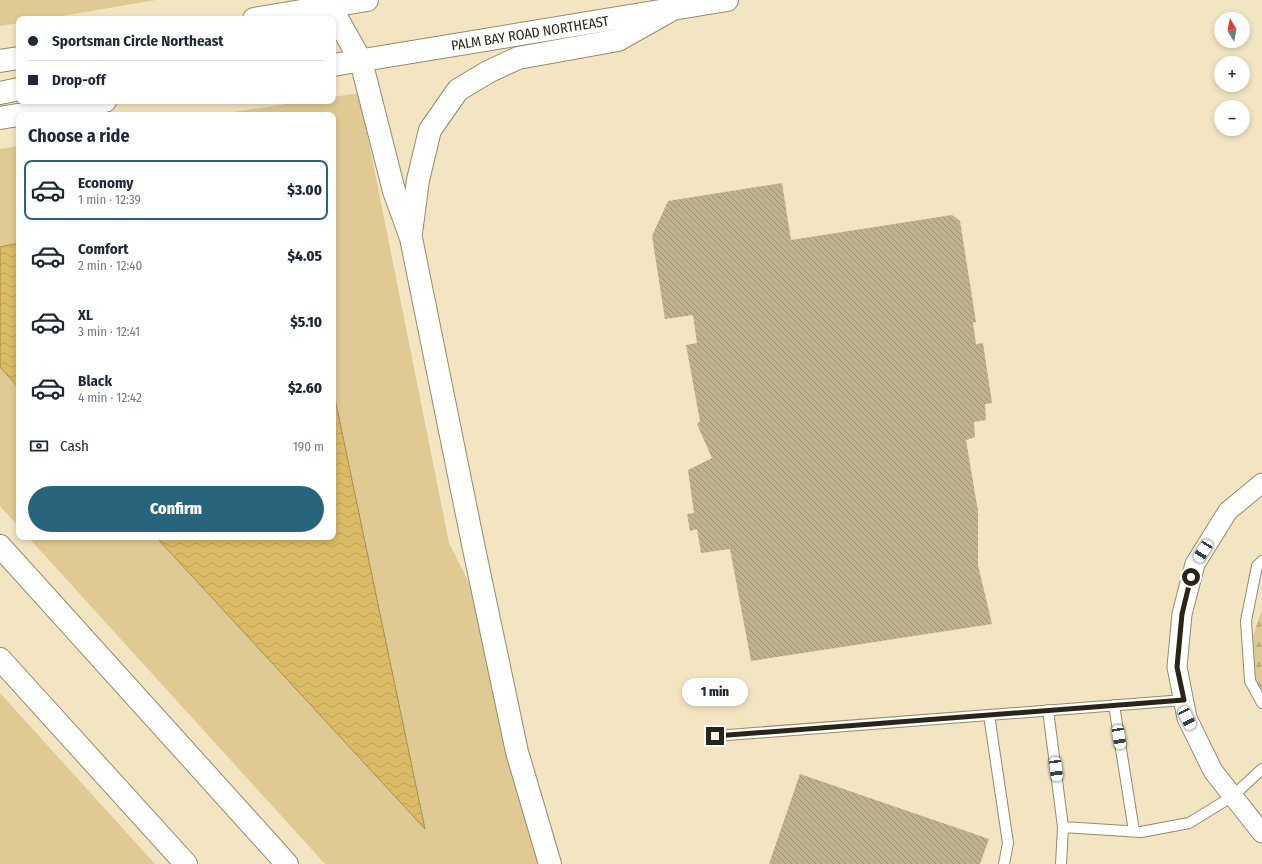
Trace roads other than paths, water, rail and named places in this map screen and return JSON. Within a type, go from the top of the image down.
[{"type":"main road","points":[[273,16],[367,0]]},
{"type":"main road","name":"PALM BAY ROAD NORTHEAST","points":[[336,65],[727,0]]},
{"type":"main road","points":[[410,238],[418,180],[430,130],[458,90],[488,72],[518,58],[618,40],[673,9]]},
{"type":"main road","points":[[336,24],[361,61],[394,191],[410,238],[471,537],[517,752],[550,864]]},
{"type":"main road","points":[[0,61],[16,58]]},
{"type":"main road","points":[[0,93],[16,90]]},
{"type":"main road","points":[[37,112],[86,104]]},
{"type":"main road","points":[[0,118],[16,115]]},
{"type":"main road","points":[[0,546],[288,864]]},
{"type":"main road","points":[[0,659],[186,864]]},
{"type":"street","points":[[1262,483],[1228,512],[1195,564],[1182,614],[1177,667],[1187,718],[1213,771],[1262,833]]},
{"type":"lane","points":[[1262,561],[1257,566],[1246,621],[1250,681],[1262,703]]},
{"type":"lane","points":[[715,736],[1184,700]]},
{"type":"lane","points":[[1114,705],[1134,831]]},
{"type":"lane","points":[[1048,710],[1064,827],[1061,864]]},
{"type":"lane","points":[[989,715],[1008,843],[1004,864]]},
{"type":"lane","points":[[1064,827],[1141,832],[1189,823],[1233,796],[1262,769]]},
{"type":"water","points":[[16,244],[16,385],[0,367],[0,247]]},
{"type":"water","points":[[336,403],[425,829],[159,540],[336,540]]}]
